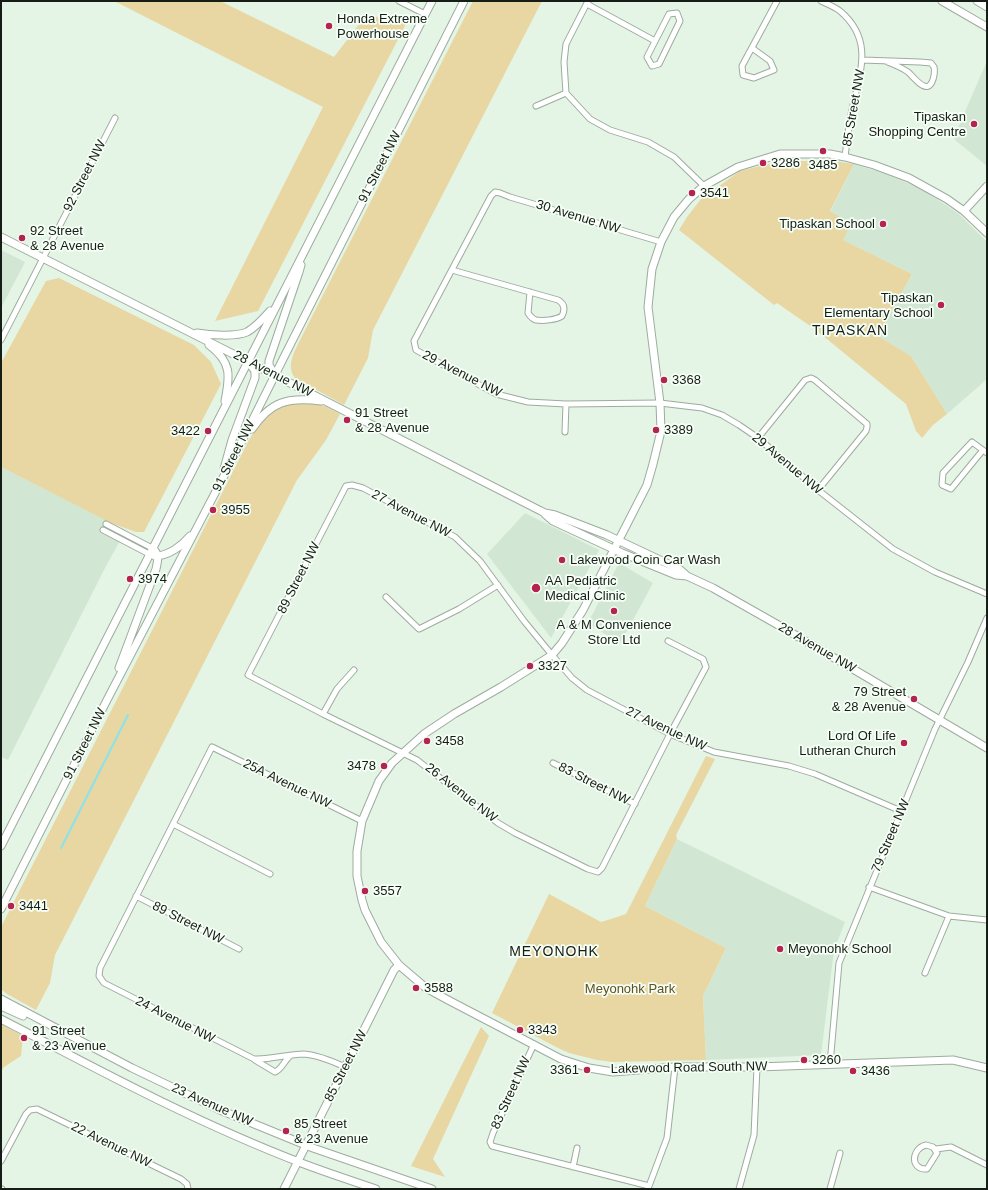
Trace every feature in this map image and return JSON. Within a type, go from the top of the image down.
[{"type":"main road","points":[[2,845],[432,1]]},
{"type":"main road","name":"91 Street NW","points":[[1,909],[107,700],[238,449],[464,1]]},
{"type":"main road","points":[[942,1],[987,27]]},
{"type":"main road","points":[[977,1],[987,7]]},
{"type":"main road","name":"Lakewood Road South NW","points":[[987,233],[964,211],[941,195],[909,178],[874,165],[830,154],[780,154],[738,167],[704,186],[689,199],[674,217],[661,242],[652,269],[648,307],[660,403],[661,431],[647,485],[619,540],[583,610],[562,643],[552,655],[424,734],[392,763],[379,781],[362,821],[357,850],[357,876],[362,900],[370,921],[381,942],[399,965],[426,988],[561,1059],[589,1068],[613,1072],[675,1067],[757,1067],[953,1060],[987,1068]]},
{"type":"main road","points":[[964,211],[987,186]]},
{"type":"main road","name":"28 Avenue NW","points":[[1,237],[248,361],[544,513],[553,521],[676,575],[687,576]]},
{"type":"main road","points":[[275,375],[269,365],[269,361],[299,272],[302,255]]},
{"type":"main road","points":[[187,331],[208,335],[245,333],[261,322],[278,302]]},
{"type":"main road","points":[[187,331],[217,352],[225,362],[229,378],[223,409]]},
{"type":"main road","points":[[219,484],[232,440],[255,378],[255,371],[248,361]]},
{"type":"main road","points":[[238,449],[258,420],[281,402],[300,399],[326,402]]},
{"type":"main road","points":[[158,556],[172,551],[183,544],[191,535],[206,511]]},
{"type":"main road","name":"28 Avenue NW","points":[[544,513],[556,515],[619,540],[679,569],[687,576],[712,588],[780,626],[987,748]]},
{"type":"main road","points":[[151,551],[158,556]]},
{"type":"main road","points":[[107,700],[156,569],[158,556]]},
{"type":"main road","name":"85 Street NW","points":[[284,1189],[394,970],[399,965]]},
{"type":"main road","name":"23 Avenue NW","points":[[2,1001],[132,1068],[220,1110],[306,1145],[432,1189]]},
{"type":"main road","name":"23 Avenue NW","points":[[1,1019],[123,1084],[213,1126],[298,1162],[376,1189]]},
{"type":"street","points":[[399,1],[425,14]]},
{"type":"street","points":[[752,48],[770,61],[774,70],[754,78],[743,75],[742,66],[777,1]]},
{"type":"street","name":"85 Street NW","points":[[821,1],[839,10],[851,22],[861,42],[862,60],[851,113],[845,157]]},
{"type":"street","points":[[656,40],[587,2],[566,44],[564,62],[566,93],[590,119],[610,130],[648,142],[669,153],[704,186]]},
{"type":"street","points":[[677,13],[680,21],[659,64],[652,66],[647,58],[656,40],[669,14],[677,13]]},
{"type":"street","name":"85 Street NW","points":[[862,60],[920,62],[931,63],[935,70],[932,83],[927,87],[922,85],[907,71],[885,61]]},
{"type":"street","points":[[536,106],[566,93]]},
{"type":"street","name":"92 Street NW","points":[[1,340],[115,118]]},
{"type":"street","name":"30 Avenue NW","points":[[452,270],[491,196],[495,192],[661,242]]},
{"type":"street","points":[[452,270],[530,292],[560,301],[564,307],[562,316],[554,320],[535,320],[532,318],[528,313],[530,292]]},
{"type":"street","name":"29 Avenue NW","points":[[452,270],[414,341],[416,350],[496,394],[528,402],[566,404],[660,403],[702,408],[722,415],[758,438],[818,490],[893,549],[935,572],[987,594]]},
{"type":"street","points":[[758,438],[805,380],[811,378],[867,424],[866,431],[818,490]]},
{"type":"street","points":[[565,432],[566,404]]},
{"type":"street","points":[[972,442],[985,452],[950,489],[942,484],[943,473],[972,442]]},
{"type":"street","name":"27 Avenue NW","points":[[352,484],[363,488],[455,537],[480,561],[524,622],[552,655],[572,678],[587,690],[670,734],[714,752],[788,766],[815,774],[901,811]]},
{"type":"street","name":"89 Street NW","points":[[248,675],[346,486],[352,484]]},
{"type":"street","points":[[106,524],[151,551]]},
{"type":"street","points":[[103,530],[151,551]]},
{"type":"street","points":[[386,597],[419,629],[459,609],[498,585]]},
{"type":"street","name":"79 Street NW","points":[[830,1064],[839,963],[869,887],[940,720],[987,618]]},
{"type":"street","name":"83 Street NW","points":[[598,872],[602,868],[706,667],[702,659],[668,641]]},
{"type":"street","points":[[323,714],[337,689],[354,670]]},
{"type":"street","name":"26 Avenue NW","points":[[248,675],[417,760],[498,823],[588,869],[598,872]]},
{"type":"street","name":"89 Street NW","points":[[99,976],[100,968],[212,747]]},
{"type":"street","name":"25A Avenue NW","points":[[212,747],[362,821]]},
{"type":"street","name":"83 Street NW","points":[[553,763],[635,804]]},
{"type":"street","points":[[173,824],[270,874]]},
{"type":"street","points":[[869,887],[949,916],[987,920]]},
{"type":"street","name":"89 Street NW","points":[[136,896],[239,949]]},
{"type":"street","points":[[925,973],[949,916]]},
{"type":"street","name":"24 Avenue NW","points":[[99,976],[104,983],[254,1059],[275,1072],[281,1068],[286,1059],[290,1056]]},
{"type":"street","name":"83 Street NW","points":[[534,1044],[490,1142],[492,1146],[496,1148],[573,1167]]},
{"type":"street","name":"24 Avenue NW","points":[[254,1059],[265,1060],[303,1054],[316,1055],[345,1067]]},
{"type":"street","points":[[577,1148],[573,1167],[649,1186],[667,1138],[675,1067]]},
{"type":"street","points":[[739,1189],[754,1135],[757,1067]]},
{"type":"street","name":"22 Avenue NW","points":[[1,1161],[28,1111],[37,1108],[181,1179],[185,1182],[188,1188]]},
{"type":"street","points":[[936,1149],[937,1153],[927,1169],[918,1166],[914,1160],[914,1156],[923,1146],[930,1145],[936,1149],[951,1148],[987,1165]]},
{"type":"street","points":[[830,1189],[840,1153]]},
{"type":"shaded area","name":"Tipaskan Shopping Centre","points":[[987,61],[987,166],[955,140],[954,137]]},
{"type":"shaded area","name":"Tipaskan Elementary School","points":[[854,164],[889,175],[922,189],[959,214],[987,242],[987,379],[947,414],[911,356],[878,336],[912,274],[843,240],[830,212]]},
{"type":"shaded area","points":[[1,250],[25,262],[1,308]]},
{"type":"shaded area","points":[[1,467],[126,530],[106,566],[8,760],[1,757]]},
{"type":"shaded area","points":[[525,513],[599,550],[551,638],[487,554]]},
{"type":"shaded area","points":[[619,563],[653,583],[620,644],[588,623]]},
{"type":"shaded area","name":"Meyonohk School","points":[[677,839],[845,922],[834,950],[821,1055],[706,1060],[703,996],[726,948],[645,906]]},
{"type":"green space","points":[[114,1],[220,1],[334,57],[366,15],[407,22],[258,311],[215,321],[323,107]]},
{"type":"green space","points":[[473,1],[542,1],[373,330],[368,358],[344,405],[295,378],[291,369],[293,355]]},
{"type":"green space","points":[[780,161],[833,161],[854,164],[830,211],[851,224],[843,240],[912,274],[878,336],[911,356],[947,414],[933,425],[922,438],[916,431],[906,404],[816,330],[777,303],[774,305],[679,230],[701,199],[740,171]]},
{"type":"green space","points":[[59,278],[194,345],[211,362],[221,384],[144,532],[136,532],[111,523],[1,467],[1,363],[46,281]]},
{"type":"green space","points":[[290,403],[315,403],[340,414],[326,440],[297,480],[55,955],[50,983],[36,1010],[7,994],[1,989],[1,927],[249,440],[266,417],[277,409]]},
{"type":"green space","name":"Meyonohk Park","points":[[706,756],[715,759],[676,835],[677,839],[645,906],[726,948],[703,996],[706,1060],[613,1062],[597,1060],[569,1053],[492,1013],[549,894],[601,922],[626,914]]},
{"type":"green space","points":[[1,1024],[23,1036],[21,1056],[4,1067],[1,1071]]},
{"type":"green space","points":[[481,1027],[489,1036],[433,1159],[445,1177],[411,1166]]},
{"type":"waterway","points":[[61,848],[128,715]]},
{"type":"place","name":"Honda Extreme Powerhouse","points":[[329,26]]},
{"type":"place","name":"Tipaskan Shopping Centre","points":[[974,124]]},
{"type":"place","name":"3485","points":[[823,151]]},
{"type":"place","name":"3286","points":[[763,163]]},
{"type":"place","name":"3541","points":[[692,193]]},
{"type":"place","name":"Tipaskan School","points":[[883,224]]},
{"type":"place","name":"92 Street & 28 Avenue","points":[[22,238]]},
{"type":"place","name":"Tipaskan Elementary School","points":[[941,305]]},
{"type":"place","name":"3368","points":[[664,380]]},
{"type":"place","name":"91 Street & 28 Avenue","points":[[347,420]]},
{"type":"place","name":"3389","points":[[656,430]]},
{"type":"place","name":"3422","points":[[208,431]]},
{"type":"place","name":"3955","points":[[213,510]]},
{"type":"place","name":"Lakewood Coin Car Wash","points":[[562,560]]},
{"type":"place","name":"3974","points":[[130,579]]},
{"type":"place","name":"AA Pediatric Medical Clinic","points":[[536,588]]},
{"type":"place","name":"A & M Convenience Store Ltd","points":[[614,611]]},
{"type":"place","name":"3327","points":[[530,666]]},
{"type":"place","name":"79 Street & 28 Avenue","points":[[914,699]]},
{"type":"place","name":"3458","points":[[427,741]]},
{"type":"place","name":"Lord Of Life Lutheran Church","points":[[904,743]]},
{"type":"place","name":"3478","points":[[384,766]]},
{"type":"place","name":"3557","points":[[365,891]]},
{"type":"place","name":"3441","points":[[11,906]]},
{"type":"place","name":"Meyonohk School","points":[[780,949]]},
{"type":"place","name":"3588","points":[[416,988]]},
{"type":"place","name":"3343","points":[[520,1030]]},
{"type":"place","name":"91 Street & 23 Avenue","points":[[24,1038]]},
{"type":"place","name":"3260","points":[[804,1060]]},
{"type":"place","name":"3361","points":[[587,1070]]},
{"type":"place","name":"3436","points":[[853,1071]]},
{"type":"place","name":"85 Street & 23 Avenue","points":[[286,1131]]},
{"type":"district","name":"TIPASKAN","points":[[850,331]]},
{"type":"district","name":"MEYONOHK","points":[[554,952]]}]
